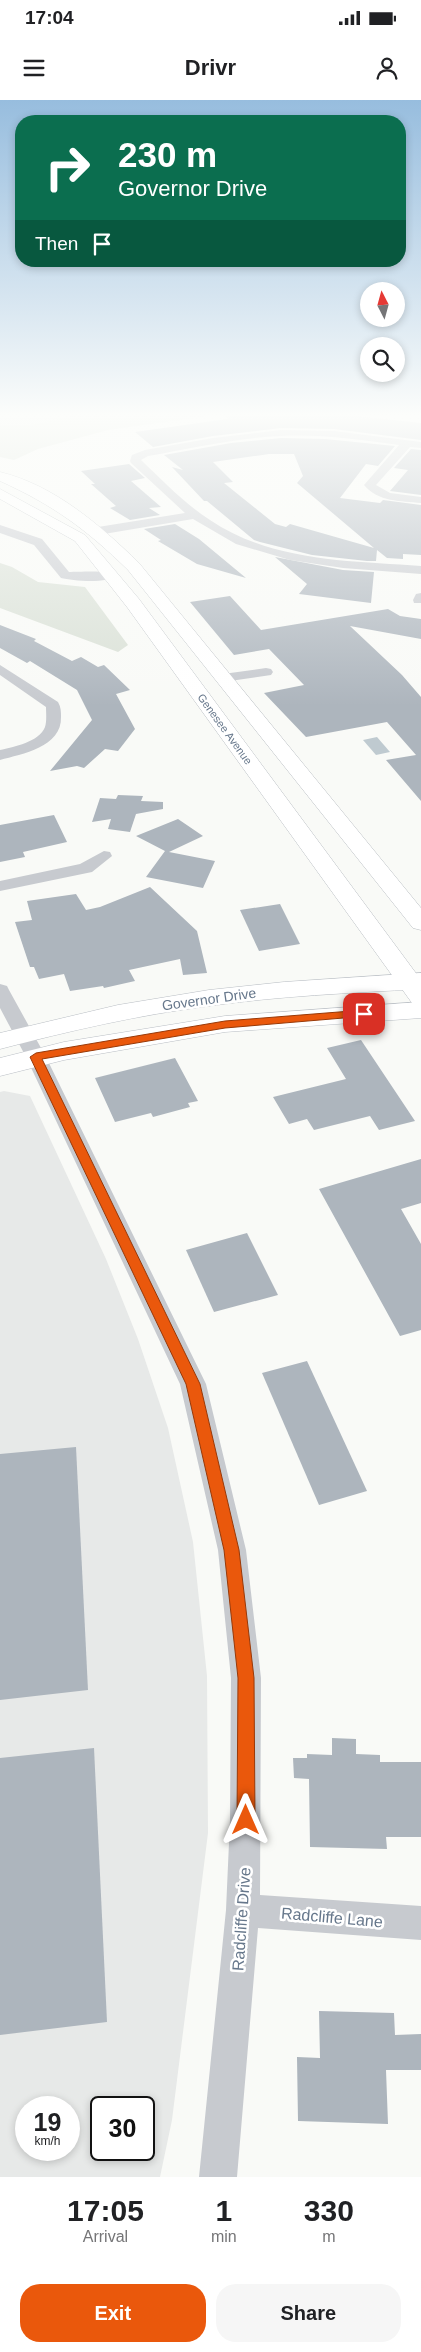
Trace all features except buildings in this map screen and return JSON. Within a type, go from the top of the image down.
[{"type":"main road","name":"Genesee Avenue","points":[[35,513],[80,538],[139,610],[417,986]]},
{"type":"main road","points":[[73,513],[98,531],[142,574],[223,678],[421,923]]},
{"type":"main road","name":"Governor Drive","points":[[0,1067],[20,1044],[112,1014],[239,994],[417,986]]},
{"type":"main road","name":"Governor Drive","points":[[20,1044],[225,1024],[421,1010]]},
{"type":"street","points":[[193,513],[217,530],[270,551],[311,560],[421,570]]},
{"type":"street","points":[[98,531],[195,515]]},
{"type":"street","points":[[0,529],[38,542],[65,575],[111,576]]},
{"type":"street","points":[[0,669],[54,705],[53,727],[46,737],[0,755]]},
{"type":"street","points":[[223,678],[266,672]]},
{"type":"street","points":[[0,886],[86,868],[104,856]]},
{"type":"street","name":"Radcliffe Drive","points":[[0,990],[20,1044],[193,1384],[232,1550],[246,1678],[246,1820],[243,1910],[218,2177]]},
{"type":"street","name":"Radcliffe Lane","points":[[243,1910],[421,1923]]},
{"type":"shaded area","points":[[0,563],[12,567],[38,582],[85,587],[128,645],[118,652],[0,608]]},
{"type":"shaded area","points":[[377,737],[390,752],[376,755],[363,740]]},
{"type":"shaded area","points":[[4,1091],[30,1096],[106,1259],[138,1339],[168,1428],[193,1542],[207,1676],[208,1833],[172,2120],[160,2177],[0,2177],[0,1092]]},
{"type":"route","points":[[246,1820],[246,1678],[232,1550],[193,1384],[36,1057],[225,1024],[364,1014]]}]
